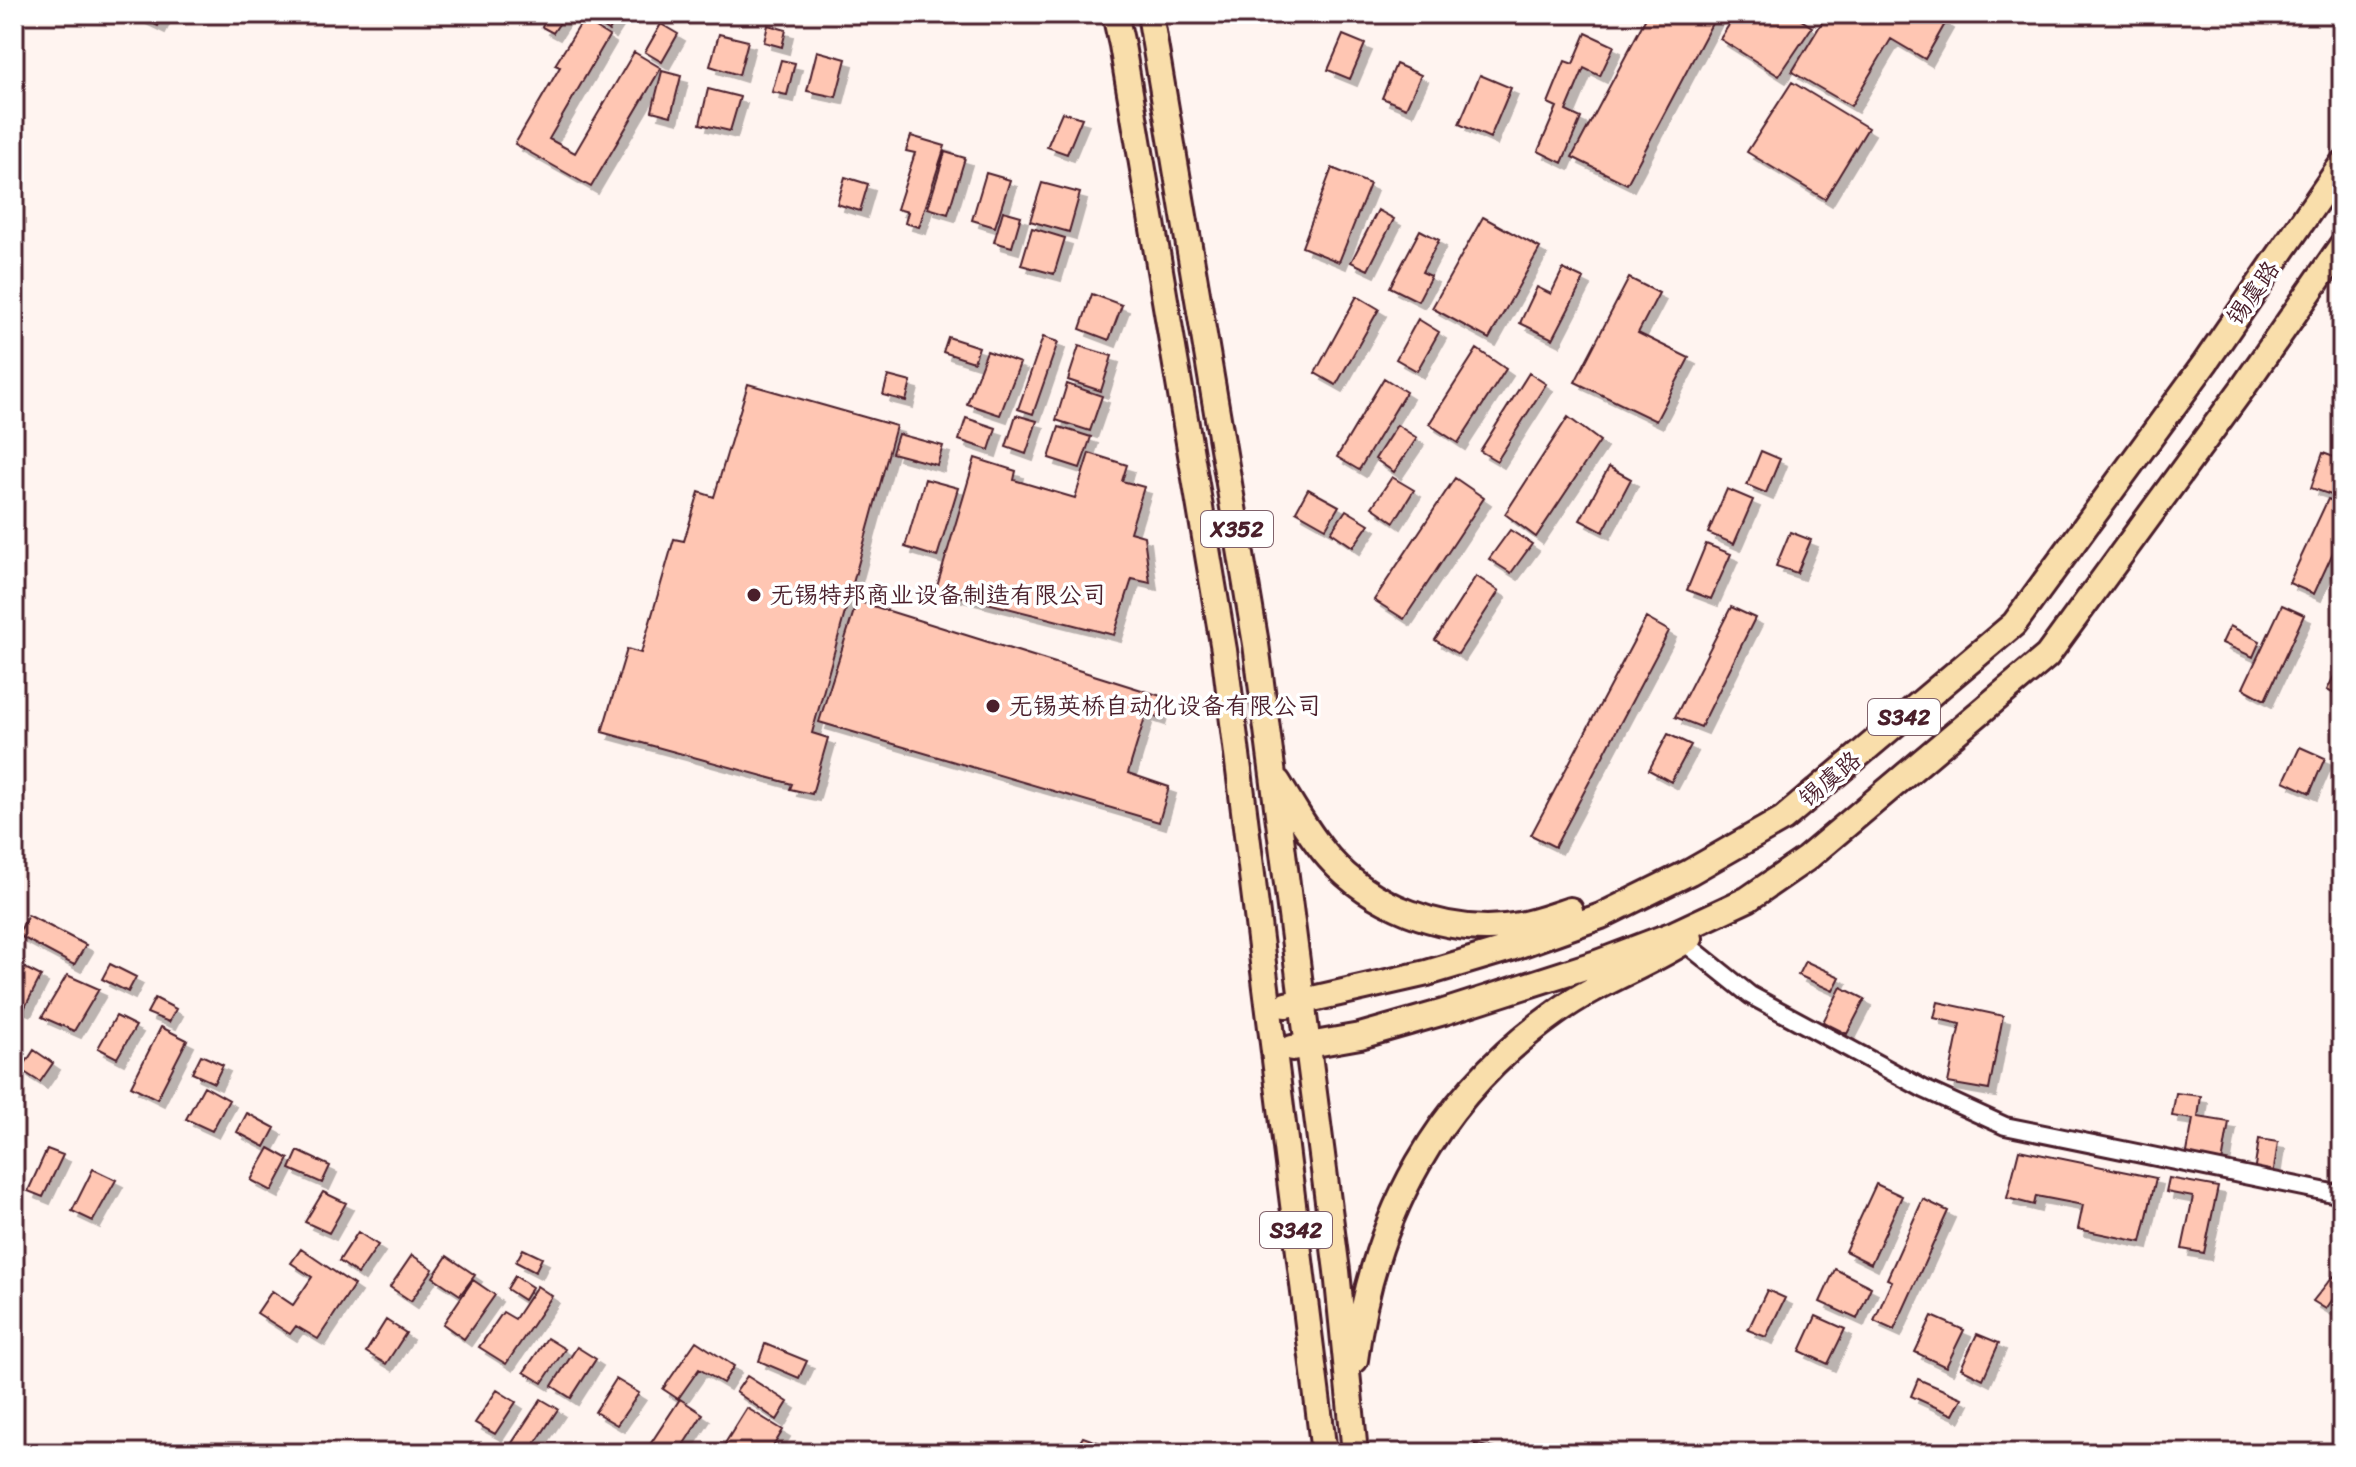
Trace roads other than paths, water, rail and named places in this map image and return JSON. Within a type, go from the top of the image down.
[{"type":"main road","name":"X352","points":[[1115,14],[1224,650],[1269,1008]]},
{"type":"main road","name":"X352","points":[[1150,14],[1256,644],[1307,1047]]},
{"type":"main road","name":"锡虞路","points":[[1269,1008],[1301,1004],[1427,973],[1601,916],[1690,872],[1783,819],[2014,624],[2205,363],[2342,164]]},
{"type":"main road","name":"锡虞路","points":[[1273,1051],[1360,1036],[1597,963],[1671,935],[1748,899],[1806,859],[2047,656],[2242,389],[2342,245]]},
{"type":"main road","points":[[1272,772],[1312,836],[1353,882],[1413,914],[1445,923],[1481,928],[1534,922],[1642,882],[1690,872]]},
{"type":"main road","points":[[1350,1402],[1358,1336],[1374,1265],[1395,1205],[1424,1152],[1450,1115],[1491,1068],[1559,1010],[1662,957],[1748,899]]},
{"type":"main road","name":"S342","points":[[1269,1008],[1324,1453]]},
{"type":"main road","name":"S342","points":[[1307,1047],[1337,1271],[1355,1453]]},
{"type":"street","points":[[1684,942],[1750,995],[1924,1089],[2005,1126],[2342,1195]]},
{"type":"place","name":"无锡特邦商业设备制造有限公司","points":[[754,595]]},
{"type":"place","name":"无锡英桥自动化设备有限公司","points":[[993,706]]}]
